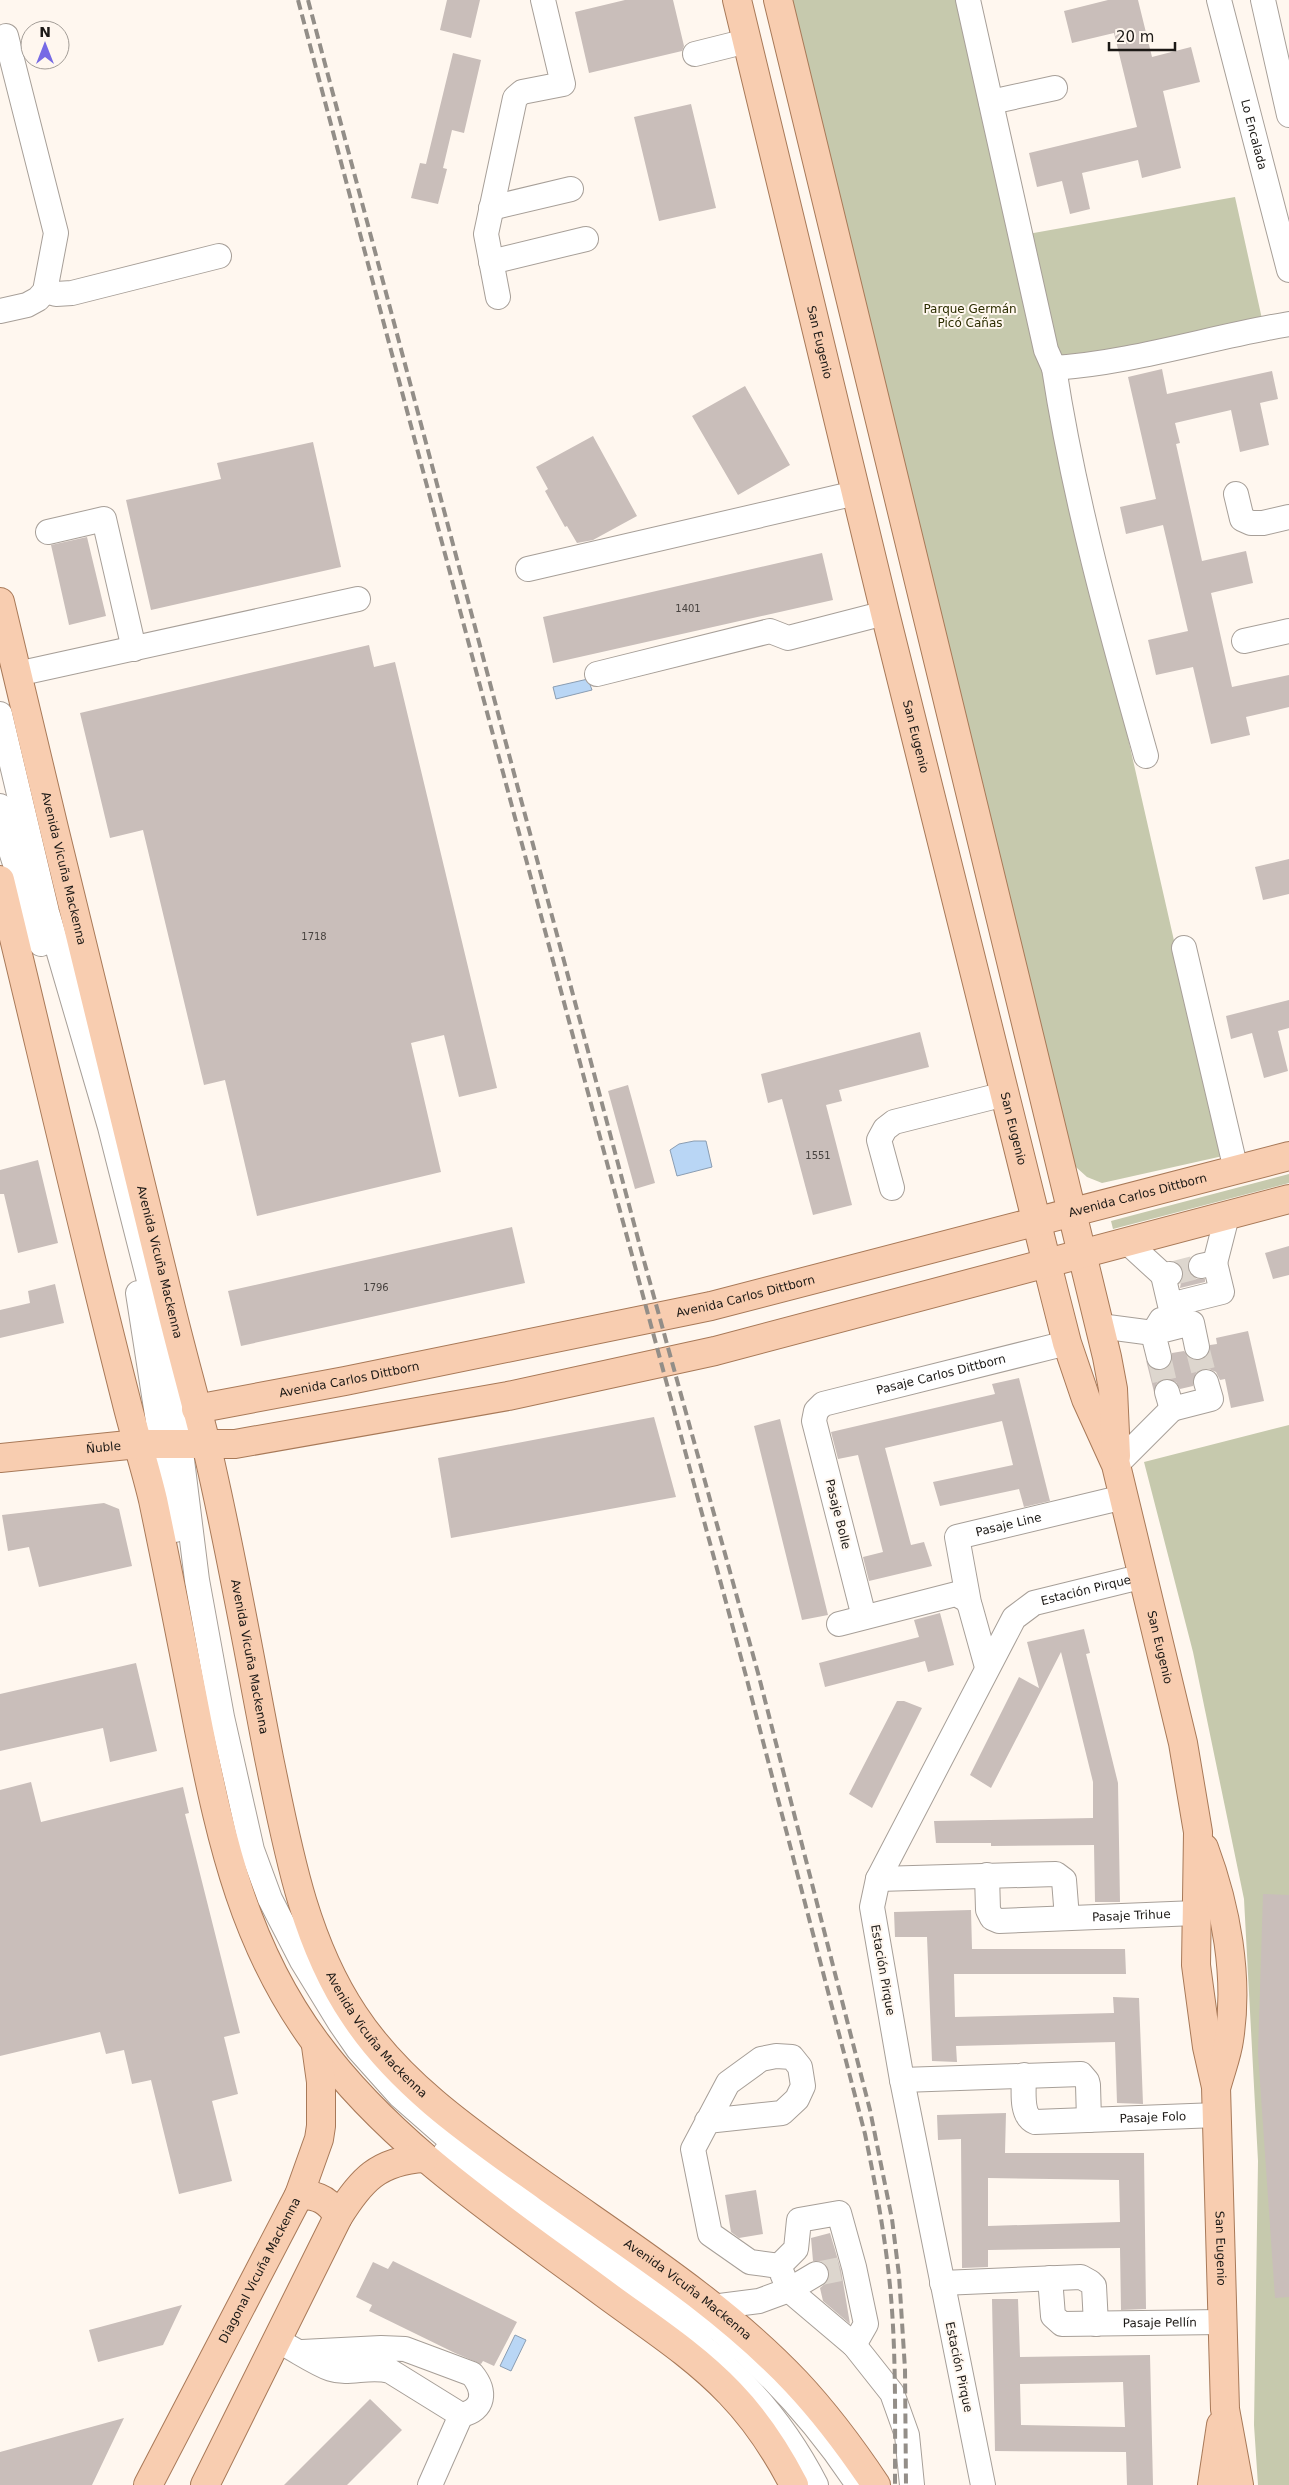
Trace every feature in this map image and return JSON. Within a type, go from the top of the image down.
[{"type":"main road","name":"San Eugenio","points":[[737,0],[885,613],[1067,1343],[1086,1399],[1116,1465],[1179,1725],[1198,1832],[1221,1901],[1231,1971],[1229,2041],[1216,2087]]},
{"type":"main road","name":"San Eugenio","points":[[778,0],[1100,1326],[1113,1389],[1116,1465]]},
{"type":"main road","points":[[793,234],[804,242],[816,243],[827,236],[831,224]]},
{"type":"main road","points":[[810,299],[814,290],[826,284],[848,289]]},
{"type":"main road","name":"Avenida Vicuña Mackenna","points":[[0,602],[185,1407],[152,1496],[215,1807],[232,1874],[266,1962],[293,2010],[347,2084],[424,2158],[706,2370],[746,2411],[772,2448],[794,2485]]},
{"type":"main road","name":"Avenida Vicuña Mackenna","points":[[0,880],[279,1806],[294,1869],[321,1952],[354,2015],[396,2066],[450,2116],[743,2332],[794,2380],[838,2431],[876,2485]]},
{"type":"main road","name":"Avenida Carlos Dittborn","points":[[185,1407],[345,1381],[711,1306],[1289,1156]]},
{"type":"main road","points":[[171,1444],[235,1444],[375,1421],[614,1374],[715,1351],[1289,1199]]},
{"type":"main road","name":"Ñuble","points":[[0,1458],[171,1444]]},
{"type":"main road","name":"San Eugenio","points":[[1198,1832],[1196,1965],[1200,2007],[1216,2087],[1225,2409],[1239,2485]]},
{"type":"main road","name":"Diagonal Vicuña Mackenna","points":[[148,2485],[299,2195],[319,2139],[321,2126],[321,2082],[315,2042]]},
{"type":"main road","points":[[205,2485],[290,2347],[338,2218],[353,2194],[372,2174],[394,2162],[424,2158]]},
{"type":"main road","points":[[299,2195],[316,2196],[323,2199],[335,2210],[338,2218]]},
{"type":"main road","name":"San Eugenio","points":[[1212,2485],[1218,2439],[1225,2409]]},
{"type":"street","points":[[498,297],[486,234],[515,98],[522,92],[563,84],[543,0]]},
{"type":"street","points":[[968,0],[1046,350],[1054,368],[1064,432],[1116,649],[1146,756]]},
{"type":"street","name":"Lo Encalada","points":[[1219,0],[1289,270]]},
{"type":"street","points":[[1263,0],[1286,92],[1289,116]]},
{"type":"street","points":[[0,311],[27,304],[38,299],[45,291],[56,233],[6,36]]},
{"type":"street","points":[[695,54],[747,41]]},
{"type":"street","points":[[991,102],[1055,88]]},
{"type":"street","points":[[1244,101],[1286,92]]},
{"type":"street","points":[[491,208],[571,190]]},
{"type":"street","points":[[491,262],[586,239]]},
{"type":"street","points":[[45,291],[56,294],[72,293],[219,256]]},
{"type":"street","points":[[1054,368],[1087,366],[1239,332],[1289,324]]},
{"type":"street","points":[[528,569],[856,493]]},
{"type":"street","points":[[1236,494],[1242,519],[1251,523],[1289,517]]},
{"type":"street","points":[[48,532],[104,519],[134,649]]},
{"type":"street","points":[[17,674],[358,599]]},
{"type":"street","points":[[597,674],[770,631],[788,638],[885,613]]},
{"type":"street","points":[[1244,641],[1289,631]]},
{"type":"street","points":[[0,714],[47,912],[108,1118],[159,1320],[185,1407]]},
{"type":"street","points":[[0,806],[9,845],[101,1136],[171,1444],[222,1717],[252,1850],[270,1899],[285,1930],[335,2016],[378,2073],[424,2119],[449,2139],[721,2331],[747,2353],[794,2401],[819,2431],[858,2485]]},
{"type":"street","points":[[1184,948],[1236,1170]]},
{"type":"street","points":[[892,1188],[879,1140],[885,1129],[894,1122],[1005,1094]]},
{"type":"street","points":[[1222,1292],[1208,1264],[1227,1216]]},
{"type":"street","points":[[1128,1242],[1166,1274],[1170,1304],[1153,1332],[1159,1357]]},
{"type":"street","points":[[1170,1304],[1222,1292]]},
{"type":"street","points":[[1100,1326],[1153,1332],[1192,1323],[1222,1292]]},
{"type":"street","points":[[1192,1323],[1196,1347]]},
{"type":"street","name":"Pasaje Carlos Dittborn","points":[[816,1411],[823,1404],[1067,1343]]},
{"type":"street","points":[[1116,1465],[1170,1401],[1211,1399],[1206,1382]]},
{"type":"street","name":"Pasaje Bolle","points":[[816,1411],[814,1421],[864,1617]]},
{"type":"street","points":[[171,1444],[203,1673],[244,1862],[269,1930],[306,1994],[357,2067],[392,2105],[429,2140],[475,2178],[689,2334],[742,2379],[786,2433],[816,2485]]},
{"type":"street","name":"Pasaje Line","points":[[987,1667],[969,1603],[957,1537],[1124,1497]]},
{"type":"street","name":"Estación Pirque","points":[[983,2485],[902,2080],[872,1906],[878,1879],[1014,1618],[1034,1603],[1144,1576]]},
{"type":"street","points":[[839,1624],[949,1594],[962,1597],[969,1603]]},
{"type":"street","points":[[878,1879],[1056,1874],[1064,1880],[1067,1918]]},
{"type":"street","name":"Pasaje Trihue","points":[[987,1875],[988,1910],[995,1920],[1196,1913]]},
{"type":"street","points":[[902,2080],[1077,2074],[1085,2076],[1088,2085],[1089,2120]]},
{"type":"street","name":"Pasaje Folo","points":[[1024,2076],[1025,2110],[1031,2120],[1040,2123],[1217,2115]]},
{"type":"street","points":[[708,2121],[693,2149],[710,2234],[750,2262],[779,2266]]},
{"type":"street","points":[[779,2266],[796,2249],[799,2220],[838,2213],[850,2267],[866,2324],[854,2345]]},
{"type":"street","points":[[779,2266],[789,2290],[854,2345],[892,2393],[908,2435],[912,2485]]},
{"type":"street","points":[[712,2308],[759,2301],[789,2290],[816,2274]]},
{"type":"street","points":[[942,2284],[1081,2277],[1090,2282],[1095,2292],[1096,2324]]},
{"type":"street","name":"Pasaje Pellín","points":[[1050,2278],[1052,2311],[1056,2320],[1062,2324],[1222,2322]]},
{"type":"street","points":[[290,2347],[332,2369],[351,2370],[377,2367],[390,2371],[461,2415]]},
{"type":"street","points":[[290,2347],[405,2350],[472,2374],[479,2383],[482,2393],[481,2401],[476,2409],[461,2415],[430,2485]]},
{"type":"green space","name":"Parque Germán Picó Cañas","points":[[790,0],[970,0],[1028,234],[1235,197],[1266,337],[1047,382],[1223,1156],[1102,1183],[1087,1177],[1067,1159]]},
{"type":"green space","points":[[1289,1174],[1289,1183],[1113,1229],[1111,1221]]},
{"type":"green space","points":[[1289,1425],[1289,2485],[1258,2485],[1254,2425],[1258,2161],[1244,1899],[1193,1652],[1144,1462]]},
{"type":"water","points":[[588,679],[592,690],[556,699],[553,687]]},
{"type":"water","points":[[706,1141],[712,1167],[677,1176],[670,1150],[679,1144]]},
{"type":"water","points":[[515,2335],[526,2340],[511,2371],[500,2366]]},
{"type":"building","points":[[447,0],[480,0],[471,38],[440,30]]},
{"type":"building","points":[[625,0],[673,0],[684,46],[682,51],[589,73],[575,12]]},
{"type":"building","points":[[1108,0],[1138,0],[1152,57],[1191,47],[1200,82],[1163,91],[1181,168],[1142,178],[1138,160],[1082,173],[1090,209],[1070,214],[1062,181],[1037,187],[1029,153],[1137,127],[1114,33],[1072,43],[1064,11]]},
{"type":"building","points":[[453,53],[481,60],[464,133],[452,130],[443,168],[447,169],[438,204],[411,198],[420,163],[426,164]]},
{"type":"building","points":[[691,104],[716,208],[659,221],[634,117]]},
{"type":"building","points":[[1162,369],[1167,394],[1272,371],[1278,399],[1260,403],[1269,445],[1240,452],[1231,410],[1175,423],[1180,443],[1176,444],[1202,561],[1246,551],[1253,583],[1211,593],[1232,687],[1289,675],[1289,707],[1246,717],[1250,735],[1211,744],[1193,667],[1156,675],[1148,640],[1188,631],[1163,525],[1126,534],[1120,507],[1156,499],[1128,377]]},
{"type":"building","points":[[745,386],[790,465],[738,495],[692,416]]},
{"type":"building","points":[[593,436],[637,516],[593,540],[577,543],[567,526],[565,527],[545,491],[548,489],[536,467]]},
{"type":"building","points":[[313,442],[341,567],[151,610],[126,500],[221,479],[217,463]]},
{"type":"building","points":[[87,537],[106,616],[69,625],[51,545]]},
{"type":"building","points":[[822,553],[833,600],[553,663],[543,617]]},
{"type":"building","points":[[369,645],[374,667],[395,662],[497,1088],[459,1097],[444,1035],[411,1043],[441,1172],[257,1216],[225,1080],[204,1085],[143,830],[110,838],[80,713]]},
{"type":"building","points":[[1289,859],[1289,894],[1263,900],[1255,867]]},
{"type":"building","points":[[1289,1000],[1289,1028],[1278,1031],[1288,1071],[1264,1078],[1252,1033],[1231,1039],[1226,1016]]},
{"type":"building","points":[[920,1032],[929,1067],[839,1090],[842,1101],[826,1105],[852,1205],[813,1215],[782,1099],[768,1103],[761,1074]]},
{"type":"building","points":[[628,1085],[655,1183],[635,1189],[608,1091]]},
{"type":"building","points":[[38,1160],[58,1243],[18,1253],[4,1194],[0,1194],[0,1170]]},
{"type":"building","points":[[512,1227],[525,1283],[241,1346],[228,1291]]},
{"type":"building","points":[[1289,1246],[1289,1275],[1273,1279],[1265,1253]]},
{"type":"building","points":[[1188,1269],[1191,1276],[1197,1279],[1205,1279],[1205,1282],[1180,1288],[1183,1270]]},
{"type":"building","points":[[55,1284],[64,1323],[0,1338],[0,1310],[30,1303],[28,1291]]},
{"type":"building","points":[[1248,1331],[1264,1401],[1231,1408],[1225,1379],[1220,1380],[1216,1372],[1209,1369],[1202,1369],[1196,1373],[1193,1386],[1180,1389],[1176,1382],[1164,1379],[1157,1383],[1154,1392],[1146,1360],[1150,1367],[1162,1370],[1169,1366],[1172,1353],[1184,1351],[1192,1360],[1200,1360],[1206,1357],[1210,1345],[1217,1344],[1216,1338]]},
{"type":"building","points":[[1019,1378],[1050,1501],[1024,1507],[1019,1489],[940,1506],[933,1482],[1013,1465],[1002,1421],[885,1448],[911,1545],[924,1542],[932,1566],[869,1581],[863,1557],[883,1552],[858,1455],[838,1459],[831,1432],[995,1394],[992,1384]]},
{"type":"building","points":[[654,1417],[676,1497],[451,1538],[438,1458]]},
{"type":"building","points":[[780,1419],[828,1615],[802,1620],[754,1426]]},
{"type":"building","points":[[104,1503],[119,1509],[132,1566],[39,1587],[29,1547],[8,1551],[2,1515]]},
{"type":"building","points":[[940,1613],[954,1665],[928,1672],[925,1661],[825,1687],[819,1663],[919,1637],[914,1620]]},
{"type":"building","points":[[1084,1629],[1090,1653],[1086,1654],[1118,1783],[1120,1902],[1095,1902],[1094,1845],[991,1846],[991,1843],[936,1843],[934,1821],[1093,1818],[1093,1782],[1061,1652],[991,1788],[970,1775],[1019,1677],[1039,1688],[1027,1642]]},
{"type":"building","points":[[136,1663],[157,1751],[110,1762],[103,1728],[0,1751],[0,1694]]},
{"type":"building","points":[[897,1701],[904,1701],[922,1708],[872,1808],[849,1794]]},
{"type":"building","points":[[31,1782],[41,1822],[183,1787],[189,1813],[185,1814],[240,2033],[224,2037],[238,2094],[212,2101],[232,2181],[179,2194],[151,2080],[132,2084],[124,2050],[106,2054],[100,2032],[0,2056],[0,1790]]},
{"type":"building","points":[[1263,1894],[1289,1895],[1289,2297],[1275,2298],[1258,2053]]},
{"type":"building","points":[[971,1910],[972,1949],[1125,1949],[1126,1974],[954,1974],[955,2017],[1114,2013],[1113,1997],[1139,1998],[1143,2104],[1117,2103],[1115,2042],[956,2046],[957,2062],[932,2061],[927,1937],[895,1937],[894,1912]]},
{"type":"building","points":[[1006,2113],[1005,2153],[1144,2153],[1146,2309],[1121,2310],[1120,2248],[988,2250],[988,2267],[962,2268],[961,2139],[938,2140],[937,2115]],"holes":[[[988,2178],[1119,2180],[1120,2222],[988,2226]]]},
{"type":"building","points":[[756,2190],[763,2234],[739,2238],[731,2232],[725,2195]]},
{"type":"building","points":[[830,2233],[841,2270],[850,2324],[823,2301],[820,2288],[828,2281],[830,2273],[823,2262],[813,2261],[811,2238]]},
{"type":"building","points":[[393,2261],[517,2322],[494,2366],[483,2361],[481,2364],[455,2353],[369,2311],[372,2305],[356,2297],[373,2262],[388,2269]]},
{"type":"building","points":[[992,2299],[1018,2299],[1020,2357],[1150,2355],[1153,2485],[1127,2485],[1126,2452],[995,2451]],"holes":[[[1123,2382],[1125,2427],[1021,2425],[1020,2384]]]},
{"type":"building","points":[[182,2305],[163,2345],[98,2362],[89,2330]]},
{"type":"building","points":[[370,2399],[402,2430],[347,2485],[284,2485]]},
{"type":"building","points":[[124,2418],[92,2485],[0,2485],[0,2452]]},
{"type":"tunnel","points":[[1170,1274],[1201,1266]]},
{"type":"tunnel","points":[[1197,1347],[1206,1382]]},
{"type":"tunnel","points":[[1159,1357],[1167,1392]]},
{"type":"tunnel","points":[[816,2274],[846,2268]]},
{"type":"railway","points":[[298,0],[587,1089],[746,1676],[865,2134],[882,2222],[890,2288],[895,2376],[895,2485]]},
{"type":"railway","points":[[308,0],[641,1250],[758,1673],[870,2110],[892,2219],[899,2275],[905,2369],[906,2485]]}]
